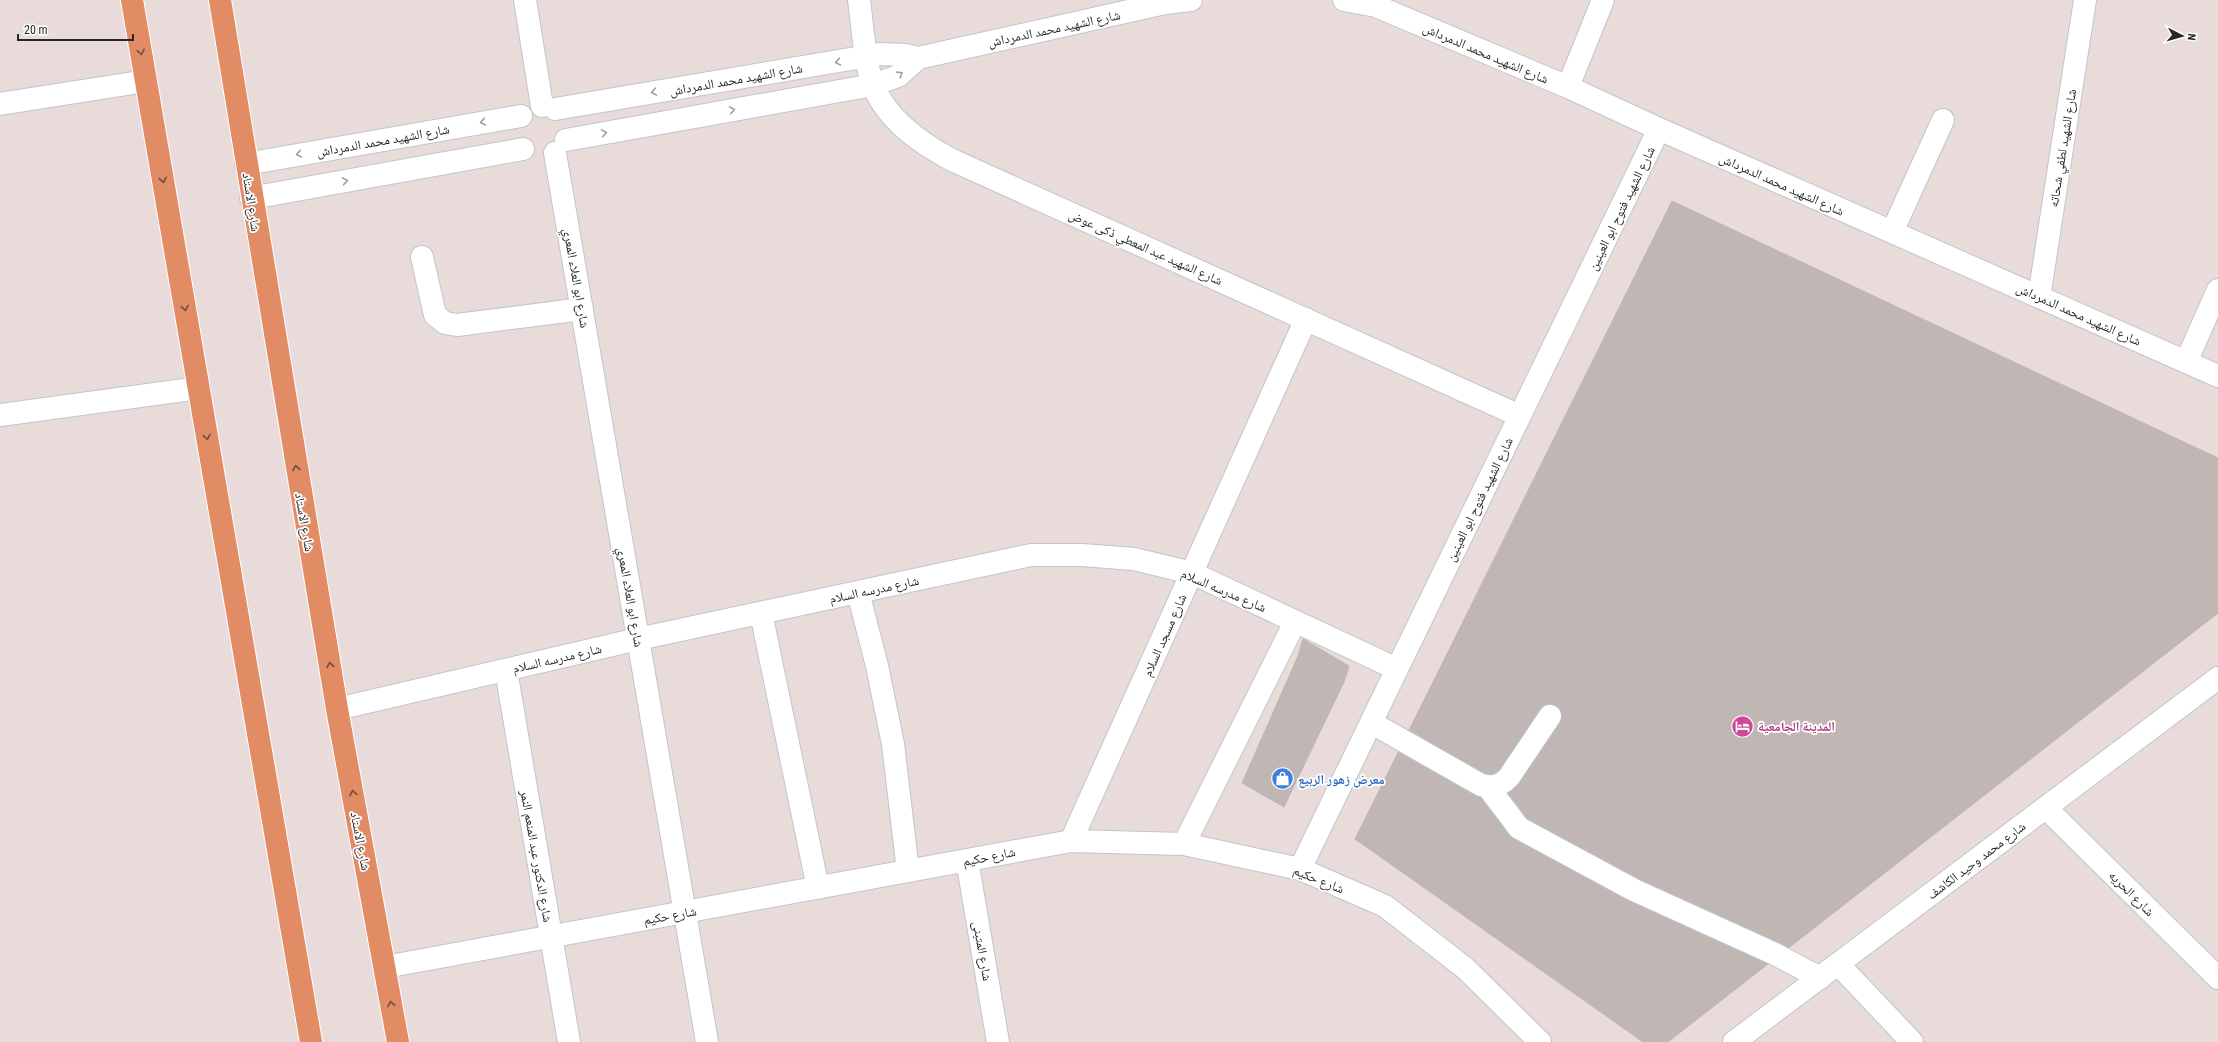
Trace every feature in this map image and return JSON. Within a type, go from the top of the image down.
[{"type":"main road","points":[[132,0],[311,1042]]},
{"type":"main road","name":"شارع الاستاد","points":[[220,0],[251,198],[337,709],[398,1042]]},
{"type":"street","points":[[251,198],[522,149],[538,157],[561,146],[567,131],[566,123],[549,107],[525,0]]},
{"type":"street","name":"شارع الشهيد عبد المعطي ذكى عوض","points":[[859,0],[872,85],[887,108],[906,130],[928,147],[952,160],[1520,416]]},
{"type":"street","name":"شارع الشهيد محمد الدمرداش","points":[[549,107],[867,57],[892,54],[918,58],[1165,2],[1191,0]]},
{"type":"street","name":"شارع الشهيد محمد الدمرداش","points":[[1344,0],[1377,3],[1568,87],[1658,129],[2218,376]]},
{"type":"street","points":[[1568,87],[1603,0]]},
{"type":"street","name":"شارع الشهيد لطفي شحاته","points":[[2038,296],[2085,0]]},
{"type":"street","name":"شارع الشهيد محمد الدمرداش","points":[[561,146],[872,85],[898,76],[918,58]]},
{"type":"street","points":[[0,104],[146,80]]},
{"type":"street","points":[[522,149],[515,133],[516,123],[527,110],[549,107]]},
{"type":"street","name":"شارع الشهيد محمد الدمرداش","points":[[246,164],[521,116]]},
{"type":"street","points":[[1892,232],[1942,120]]},
{"type":"street","name":"شارع الشهيد فتوح ابو العينين","points":[[1300,870],[1658,129]]},
{"type":"street","name":"شارع ابو العلاء المعري","points":[[561,146],[582,309],[707,1042]]},
{"type":"street","points":[[422,257],[435,315],[445,323],[457,325],[582,309]]},
{"type":"street","points":[[2186,362],[2218,290]]},
{"type":"street","name":"شارع مسجد السلام","points":[[1071,841],[1306,319]]},
{"type":"street","points":[[0,416],[199,388]]},
{"type":"street","name":"شارع مدرسه السلام","points":[[337,709],[638,639],[1031,555],[1082,555],[1134,560],[1192,573],[1397,669]]},
{"type":"street","points":[[858,592],[877,666],[893,744],[908,871]]},
{"type":"street","points":[[761,613],[818,888]]},
{"type":"street","points":[[1184,844],[1295,622]]},
{"type":"street","name":"شارع الدكتور عبد المنعم النمر","points":[[506,670],[569,1042]]},
{"type":"street","name":"شارع محمد وحيد الكاشف","points":[[1734,1042],[2218,678]]},
{"type":"street","points":[[1372,723],[1481,785],[1488,787],[1503,783],[1509,777],[1550,716]]},
{"type":"street","points":[[1488,787],[1519,828],[1634,890],[1775,954],[1820,978]]},
{"type":"street","name":"شارع الحريه","points":[[2046,808],[2218,978]]},
{"type":"street","name":"شارع حكيم","points":[[385,967],[1071,841],[1184,844],[1300,870],[1385,906],[1465,968],[1540,1042]]},
{"type":"street","name":"شارع المتبنى","points":[[967,860],[998,1042]]},
{"type":"street","points":[[1838,964],[1912,1042]]},
{"type":"building","name":"المدينة الجامعية","points":[[1672,201],[2218,458],[2218,613],[1668,1042],[1643,1042],[1355,839]]},
{"type":"building","points":[[1303,639],[1349,666],[1344,682],[1284,807],[1242,783],[1298,656]]},
{"type":"place","name":"المدينة الجامعية","points":[[1742,726]]},
{"type":"place","name":"معرض زهور الربيع","points":[[1282,779]]}]
